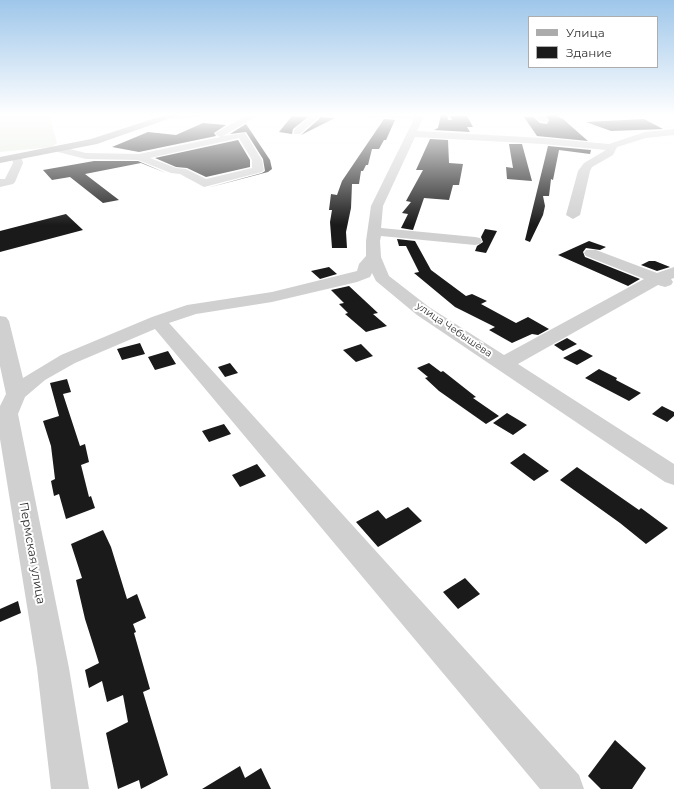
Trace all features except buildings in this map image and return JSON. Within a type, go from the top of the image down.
[{"type":"main road","points":[[0,160],[67,151]]},
{"type":"street","points":[[60,153],[86,156],[139,156],[164,151]]},
{"type":"street","points":[[139,156],[175,171],[182,171],[204,183],[258,170],[257,160],[251,151]]},
{"type":"street","name":"улица Чебышёва","points":[[405,151],[377,206],[374,231],[374,257],[382,278],[423,311],[674,476]]},
{"type":"street","points":[[573,215],[584,171],[583,165],[609,153],[610,151]]},
{"type":"street","points":[[0,183],[9,182],[18,163],[17,158]]},
{"type":"street","points":[[374,231],[475,241]]},
{"type":"street","points":[[591,253],[674,286]]},
{"type":"street","points":[[0,321],[9,379],[68,359],[158,321],[193,309],[272,297],[357,277],[364,274],[367,264],[374,257]]},
{"type":"street","points":[[503,364],[657,279],[674,272]]},
{"type":"street","points":[[158,321],[565,789]]},
{"type":"street","name":"Пермская улица","points":[[9,379],[7,414],[53,668],[70,789]]}]
